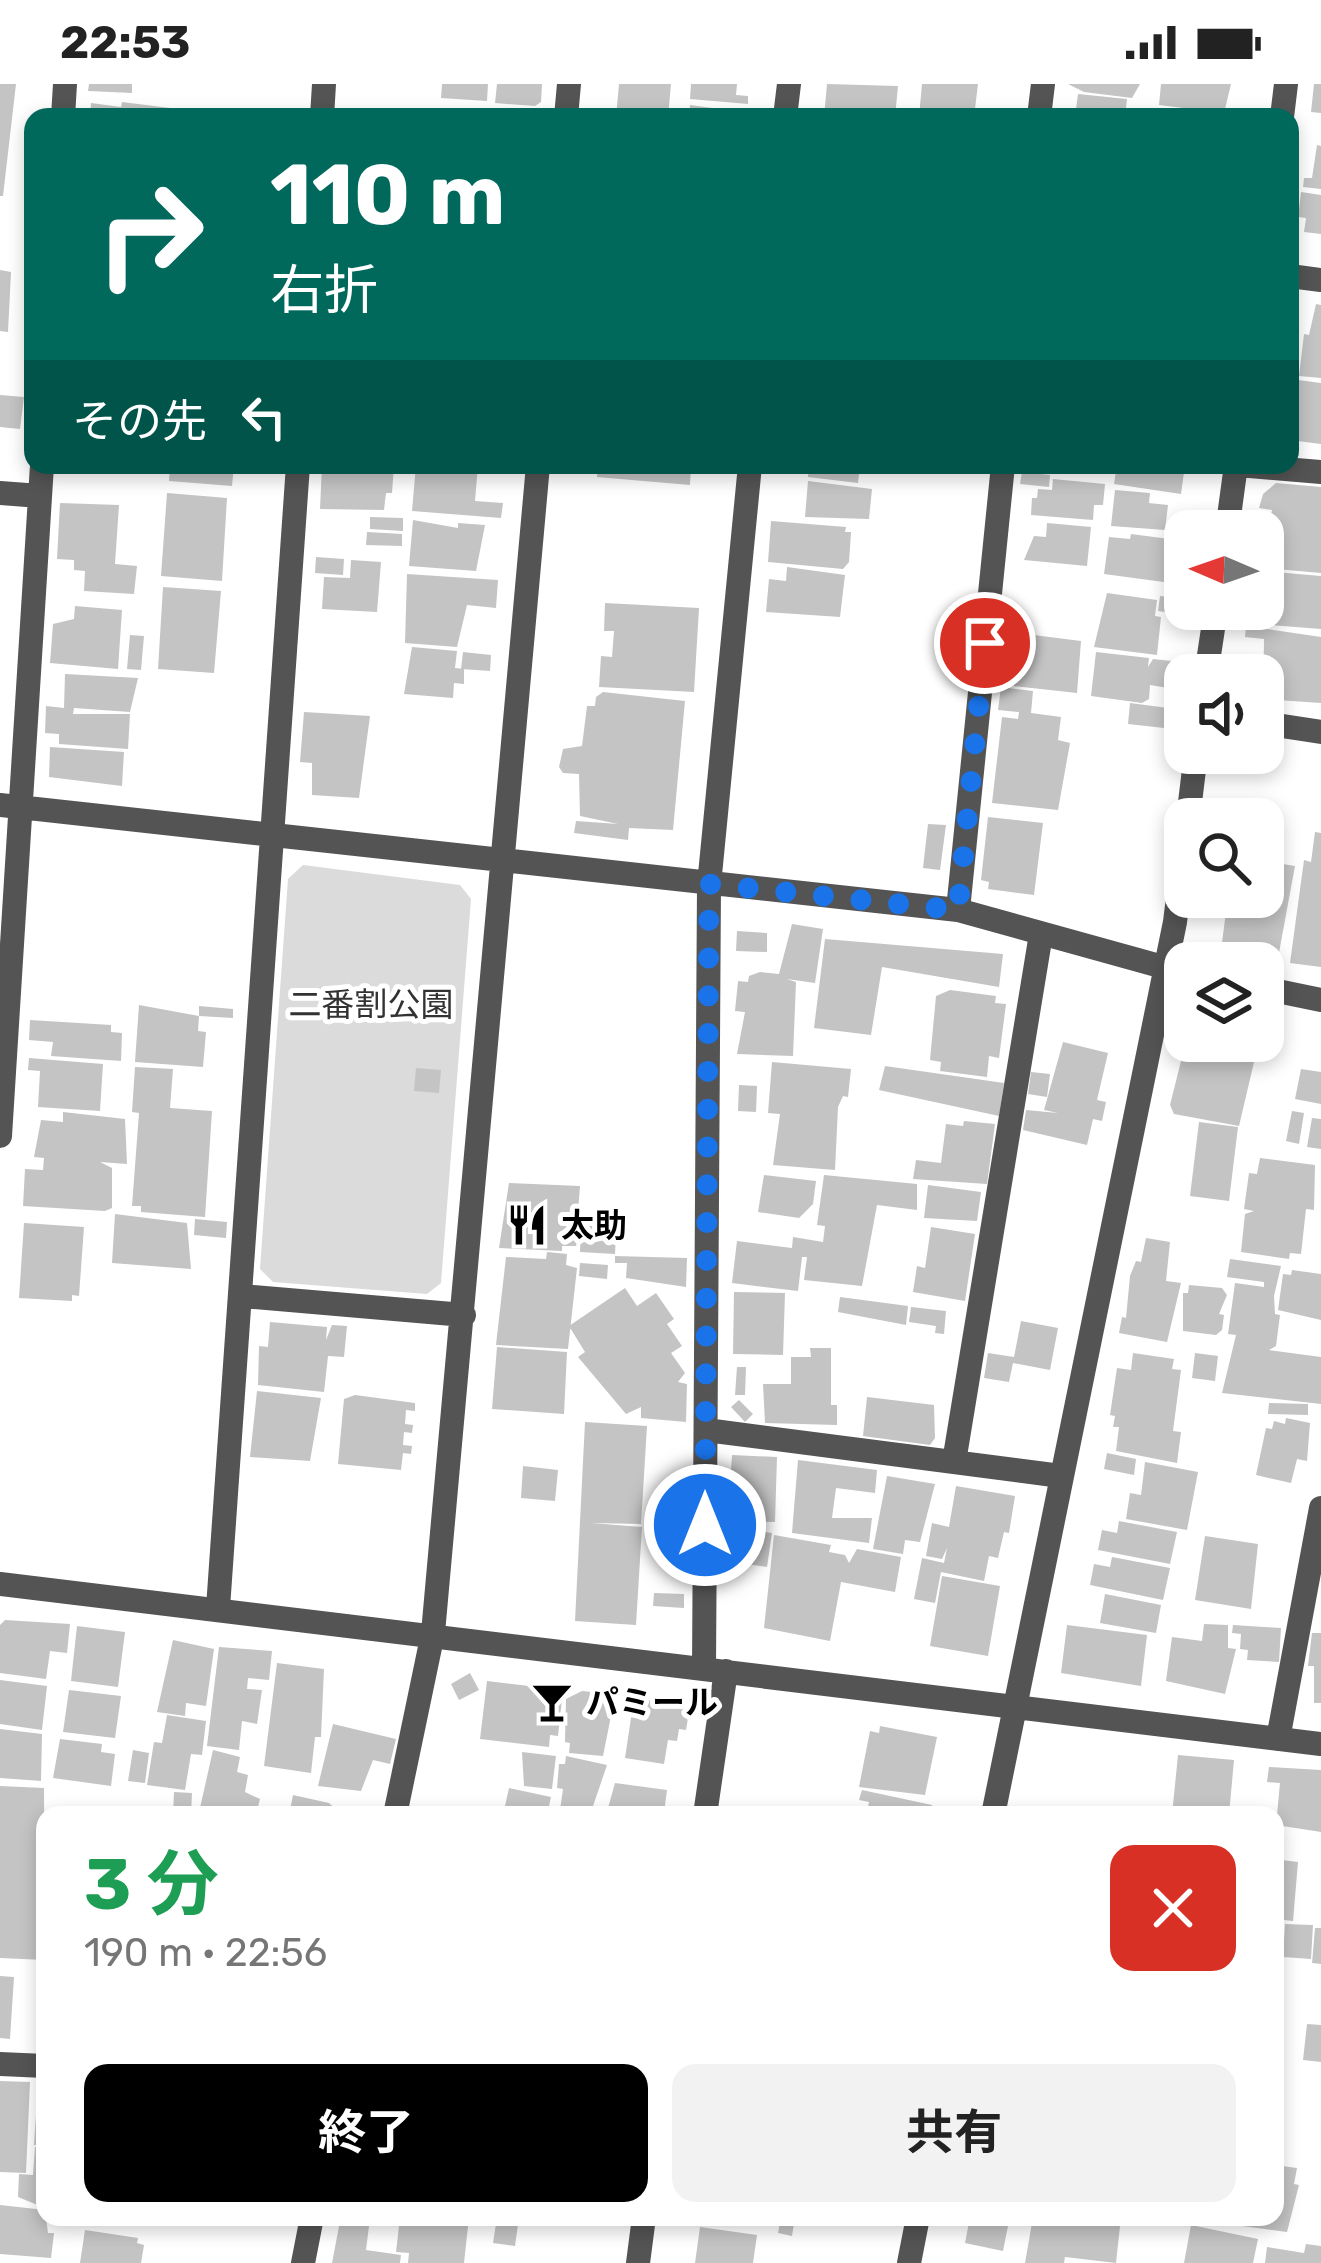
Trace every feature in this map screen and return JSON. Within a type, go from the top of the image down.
[{"type":"street","points":[[0,1136],[10,808],[41,474]]},
{"type":"street","points":[[218,1608],[297,474]]},
{"type":"street","points":[[397,1806],[433,1633],[537,474]]},
{"type":"street","points":[[706,1806],[715,1670],[706,1430],[709,884],[749,474]]},
{"type":"street","points":[[958,910],[1003,474]]},
{"type":"street","points":[[1230,510],[1236,474]]},
{"type":"street","points":[[0,493],[40,496]]},
{"type":"street","points":[[1284,727],[1321,733]]},
{"type":"street","points":[[10,808],[958,910],[1164,968]]},
{"type":"street","points":[[954,1462],[1041,934]]},
{"type":"street","points":[[1284,992],[1321,1000]]},
{"type":"street","points":[[995,1806],[1061,1476],[1164,1020]]},
{"type":"street","points":[[242,1296],[464,1315]]},
{"type":"street","points":[[706,1430],[1061,1476]]},
{"type":"street","points":[[1278,1739],[1321,1508]]},
{"type":"street","points":[[0,1584],[433,1633],[1012,1711],[1321,1744]]},
{"type":"street","points":[[0,2064],[36,2066]]},
{"type":"street","points":[[302,2263],[310,2226]]},
{"type":"street","points":[[638,2263],[643,2226]]},
{"type":"street","points":[[910,2263],[916,2226]]},
{"type":"green space","name":"二番割公園","points":[[303,865],[460,885],[471,899],[441,1283],[427,1294],[273,1282],[260,1269],[288,879]]},
{"type":"building","points":[[0,84],[16,84],[3,196],[0,196]]},
{"type":"building","points":[[89,84],[132,84],[132,93],[88,91]]},
{"type":"building","points":[[442,84],[488,84],[487,101],[441,98]]},
{"type":"building","points":[[497,84],[542,84],[541,102],[535,106],[495,103]]},
{"type":"building","points":[[619,84],[671,84],[669,108],[617,108]]},
{"type":"building","points":[[691,84],[737,84],[736,95],[748,96],[748,104],[690,99]]},
{"type":"building","points":[[827,84],[898,86],[896,108],[825,108]]},
{"type":"building","points":[[922,84],[978,84],[975,108],[920,108]]},
{"type":"building","points":[[1068,84],[1140,84],[1132,98],[1084,92]]},
{"type":"building","points":[[1161,84],[1231,84],[1225,108],[1159,105]]},
{"type":"building","points":[[1314,84],[1321,84],[1321,113],[1311,112]]},
{"type":"building","points":[[1078,94],[1127,99],[1126,108],[1076,108]]},
{"type":"building","points":[[122,102],[170,108],[91,108],[91,103],[121,107]]},
{"type":"building","points":[[1317,145],[1321,146],[1321,189],[1303,187],[1304,178],[1312,178]]},
{"type":"building","points":[[1301,192],[1321,195],[1321,234],[1304,232],[1306,218],[1299,217]]},
{"type":"building","points":[[0,270],[11,272],[8,332],[0,331]]},
{"type":"building","points":[[1316,304],[1321,305],[1321,378],[1299,376],[1304,334],[1309,335]]},
{"type":"building","points":[[1299,380],[1321,383],[1321,444],[1299,441]]},
{"type":"building","points":[[0,395],[24,397],[20,429],[0,427]]},
{"type":"building","points":[[169,474],[233,474],[232,486],[169,481]]},
{"type":"building","points":[[322,474],[393,474],[384,510],[320,509]]},
{"type":"building","points":[[415,474],[477,474],[475,501],[503,503],[501,518],[412,511]]},
{"type":"building","points":[[597,474],[691,474],[690,485]]},
{"type":"building","points":[[808,474],[859,474],[858,483]]},
{"type":"building","points":[[1022,474],[1050,475],[1049,487],[1020,484]]},
{"type":"building","points":[[1116,474],[1184,474],[1181,494],[1114,484]]},
{"type":"building","points":[[1053,479],[1105,484],[1103,505],[1094,505],[1093,520],[1031,515],[1032,498],[1037,498],[1038,489],[1052,490]]},
{"type":"building","points":[[808,481],[872,489],[869,519],[805,517]]},
{"type":"building","points":[[1276,483],[1321,487],[1321,573],[1284,570],[1284,510],[1259,508],[1263,494]]},
{"type":"building","points":[[1115,490],[1150,493],[1149,503],[1168,505],[1164,530],[1111,526]]},
{"type":"building","points":[[167,493],[227,498],[222,581],[161,576]]},
{"type":"building","points":[[60,503],[119,505],[115,564],[137,566],[134,594],[84,591],[85,571],[74,570],[74,560],[57,559]]},
{"type":"building","points":[[370,517],[403,518],[403,531],[370,529]]},
{"type":"building","points":[[413,520],[458,528],[458,523],[485,525],[476,571],[409,566]]},
{"type":"building","points":[[771,521],[846,527],[845,532],[851,532],[849,562],[843,569],[768,562]]},
{"type":"building","points":[[1047,523],[1091,527],[1087,566],[1024,560],[1034,536],[1046,537]]},
{"type":"building","points":[[367,532],[402,534],[402,546],[366,545]]},
{"type":"building","points":[[1131,534],[1164,538],[1164,582],[1104,574],[1109,537],[1130,539]]},
{"type":"building","points":[[316,557],[344,559],[343,575],[315,573]]},
{"type":"building","points":[[351,560],[381,562],[377,612],[322,609],[324,577],[350,578]]},
{"type":"building","points":[[787,567],[845,575],[840,617],[766,612],[769,579],[786,581]]},
{"type":"building","points":[[1284,573],[1321,576],[1321,629],[1284,626]]},
{"type":"building","points":[[407,574],[498,580],[496,608],[467,605],[457,647],[405,643]]},
{"type":"building","points":[[163,587],[221,591],[214,673],[158,669]]},
{"type":"building","points":[[1107,593],[1157,600],[1155,616],[1161,617],[1157,655],[1094,647]]},
{"type":"building","points":[[605,603],[699,608],[694,692],[599,687],[601,656],[612,657],[614,631],[604,631]]},
{"type":"building","points":[[75,606],[122,610],[118,669],[50,663],[53,624],[74,619]]},
{"type":"building","points":[[1246,630],[1273,630],[1321,637],[1321,703],[1284,700],[1284,654],[1264,654],[1264,639],[1245,637]]},
{"type":"building","points":[[1011,632],[1081,641],[1077,693],[1014,686],[1015,676],[1005,674]]},
{"type":"building","points":[[130,635],[144,636],[141,670],[127,669]]},
{"type":"building","points":[[412,647],[457,651],[455,668],[464,669],[464,684],[454,683],[453,698],[404,694]]},
{"type":"building","points":[[463,652],[491,655],[490,671],[461,669]]},
{"type":"building","points":[[1096,652],[1149,658],[1148,667],[1153,659],[1164,660],[1164,687],[1150,685],[1149,699],[1142,703],[1091,696]]},
{"type":"building","points":[[65,674],[138,678],[130,712],[74,708],[73,714],[130,714],[128,749],[59,744],[59,734],[45,733],[46,706],[64,708]]},
{"type":"building","points":[[1001,687],[1033,691],[1031,713],[1061,717],[1058,740],[1070,743],[1058,810],[992,803],[1002,717],[1018,719],[1019,712],[998,710]]},
{"type":"building","points":[[603,692],[685,701],[673,830],[629,828],[628,840],[574,833],[576,821],[618,824],[580,816],[579,774],[563,773],[559,767],[563,749],[582,746],[587,706],[595,706]]},
{"type":"building","points":[[1130,703],[1164,707],[1164,728],[1128,724]]},
{"type":"building","points":[[304,712],[370,716],[359,798],[312,795],[312,763],[300,762]]},
{"type":"building","points":[[50,747],[124,752],[122,786],[49,777]]},
{"type":"building","points":[[988,817],[1043,823],[1034,895],[988,889],[989,882],[981,880]]},
{"type":"building","points":[[928,824],[946,825],[940,870],[923,868]]},
{"type":"building","points":[[1315,832],[1321,833],[1321,967],[1290,963],[1304,860],[1311,862]]},
{"type":"building","points":[[1284,864],[1295,866],[1281,942],[1222,942],[1225,918],[1284,918]]},
{"type":"building","points":[[792,924],[823,929],[815,983],[787,979],[796,982],[793,1056],[737,1054],[745,1012],[735,1011],[738,981],[748,982],[749,976],[760,972],[779,974]]},
{"type":"building","points":[[737,931],[767,933],[767,952],[736,951]]},
{"type":"building","points":[[825,939],[1003,954],[999,987],[882,967],[871,1035],[814,1028]]},
{"type":"building","points":[[950,990],[996,996],[995,1003],[1006,1004],[999,1058],[989,1056],[987,1077],[940,1071],[941,1062],[930,1060],[936,996]]},
{"type":"building","points":[[139,1005],[199,1016],[198,1031],[206,1032],[203,1067],[135,1062]]},
{"type":"building","points":[[199,1006],[233,1009],[233,1018],[199,1016]]},
{"type":"building","points":[[30,1020],[111,1025],[111,1032],[122,1033],[121,1061],[51,1056],[53,1042],[29,1040]]},
{"type":"building","points":[[1063,1042],[1108,1053],[1097,1100],[1106,1102],[1102,1121],[1093,1119],[1087,1145],[1023,1130],[1026,1110],[1058,1113],[1044,1110]]},
{"type":"building","points":[[29,1058],[103,1064],[100,1111],[38,1107],[40,1071],[28,1070]]},
{"type":"building","points":[[772,1062],[851,1069],[848,1097],[843,1096],[838,1107],[835,1170],[773,1165],[780,1114],[768,1113]]},
{"type":"building","points":[[1181,1062],[1254,1062],[1239,1126],[1174,1114],[1170,1105]]},
{"type":"building","points":[[885,1066],[1004,1083],[999,1116],[879,1090]]},
{"type":"building","points":[[135,1067],[173,1069],[170,1108],[212,1111],[205,1217],[141,1212],[141,1206],[132,1206],[139,1113],[132,1112]]},
{"type":"building","points":[[416,1068],[441,1070],[439,1093],[414,1091]]},
{"type":"building","points":[[1301,1069],[1321,1072],[1321,1104],[1295,1099]]},
{"type":"building","points":[[1031,1072],[1050,1074],[1047,1097],[1028,1094]]},
{"type":"building","points":[[739,1085],[757,1086],[756,1112],[738,1111]]},
{"type":"building","points":[[1292,1111],[1304,1113],[1299,1144],[1286,1141]]},
{"type":"building","points":[[63,1112],[125,1119],[127,1164],[100,1162],[112,1168],[112,1208],[23,1206],[25,1169],[43,1170],[44,1158],[34,1157],[41,1120],[63,1122]]},
{"type":"building","points":[[1312,1118],[1321,1119],[1321,1149],[1307,1147]]},
{"type":"building","points":[[964,1121],[995,1124],[987,1184],[913,1179],[916,1160],[941,1163],[946,1124],[963,1126]]},
{"type":"building","points":[[1199,1122],[1238,1127],[1229,1201],[1190,1196]]},
{"type":"building","points":[[1260,1158],[1315,1165],[1314,1210],[1306,1209],[1301,1254],[1290,1253],[1289,1259],[1241,1252],[1245,1214],[1254,1211],[1244,1209],[1249,1173],[1257,1174]]},
{"type":"building","points":[[764,1175],[816,1181],[813,1204],[799,1218],[758,1212]]},
{"type":"building","points":[[824,1175],[917,1184],[917,1210],[877,1205],[862,1286],[804,1280],[807,1257],[802,1257],[798,1291],[732,1283],[737,1241],[792,1248],[793,1237],[823,1242],[825,1226],[817,1225]]},
{"type":"building","points":[[509,1183],[580,1186],[578,1212],[605,1214],[604,1231],[616,1232],[615,1254],[580,1252],[581,1228],[576,1246],[562,1246],[562,1251],[499,1248]]},
{"type":"building","points":[[928,1185],[981,1192],[977,1221],[924,1218]]},
{"type":"building","points":[[115,1214],[187,1223],[191,1269],[112,1263]]},
{"type":"building","points":[[195,1219],[227,1222],[226,1238],[194,1235]]},
{"type":"building","points":[[24,1223],[84,1227],[79,1296],[72,1295],[72,1301],[19,1298]]},
{"type":"building","points":[[931,1227],[975,1234],[965,1301],[913,1292],[917,1266],[925,1268]]},
{"type":"building","points":[[1146,1238],[1170,1242],[1166,1281],[1181,1283],[1167,1342],[1119,1333],[1122,1317],[1126,1318],[1130,1276],[1136,1261],[1141,1262]]},
{"type":"building","points":[[547,1252],[567,1254],[566,1265],[577,1268],[568,1349],[496,1345],[506,1257],[546,1259]]},
{"type":"building","points":[[615,1256],[687,1258],[686,1287],[626,1278],[627,1263],[615,1263]]},
{"type":"building","points":[[1230,1259],[1281,1266],[1274,1296],[1275,1314],[1280,1315],[1276,1346],[1269,1350],[1321,1357],[1321,1404],[1222,1393],[1236,1335],[1228,1334],[1235,1283],[1264,1287],[1264,1282],[1227,1277]]},
{"type":"building","points":[[580,1263],[608,1265],[607,1279],[579,1276]]},
{"type":"building","points":[[1292,1270],[1321,1274],[1321,1320],[1278,1310],[1283,1274],[1291,1275]]},
{"type":"building","points":[[1189,1285],[1222,1288],[1227,1295],[1219,1314],[1224,1315],[1222,1330],[1216,1335],[1183,1331],[1183,1293],[1188,1293]]},
{"type":"building","points":[[625,1288],[637,1306],[656,1293],[674,1319],[667,1324],[682,1346],[671,1353],[685,1373],[678,1382],[687,1384],[686,1422],[641,1418],[641,1407],[626,1414],[578,1357],[585,1352],[569,1326]]},
{"type":"building","points":[[734,1292],[785,1293],[783,1355],[733,1354]]},
{"type":"building","points":[[840,1297],[908,1306],[906,1325],[838,1312]]},
{"type":"building","points":[[911,1307],[946,1311],[944,1334],[935,1333],[936,1326],[909,1322]]},
{"type":"building","points":[[1021,1321],[1058,1328],[1050,1370],[1013,1363],[1009,1382],[984,1378],[988,1353],[1014,1357]]},
{"type":"building","points":[[270,1322],[327,1327],[326,1340],[332,1325],[347,1326],[344,1357],[328,1356],[324,1392],[258,1385],[259,1346],[268,1347]]},
{"type":"building","points":[[497,1347],[567,1352],[564,1414],[492,1409]]},
{"type":"building","points":[[810,1348],[831,1348],[831,1405],[837,1405],[837,1425],[765,1423],[763,1384],[791,1384],[791,1357],[811,1357]]},
{"type":"building","points":[[1133,1353],[1174,1359],[1172,1369],[1181,1370],[1173,1431],[1181,1432],[1177,1463],[1116,1451],[1119,1427],[1113,1427],[1115,1416],[1110,1415],[1117,1368],[1131,1370]]},
{"type":"building","points":[[1195,1353],[1218,1356],[1215,1381],[1192,1378]]},
{"type":"building","points":[[737,1367],[746,1367],[745,1395],[735,1395]]},
{"type":"building","points":[[257,1391],[321,1398],[310,1461],[250,1457]]},
{"type":"building","points":[[355,1395],[415,1403],[415,1411],[406,1410],[405,1424],[413,1425],[412,1433],[404,1432],[403,1445],[412,1446],[411,1454],[403,1453],[401,1470],[338,1464],[344,1399]]},
{"type":"building","points":[[867,1397],[934,1405],[935,1438],[930,1445],[863,1436]]},
{"type":"building","points":[[739,1400],[753,1414],[745,1422],[731,1407]]},
{"type":"building","points":[[1269,1403],[1308,1404],[1308,1415],[1268,1414]]},
{"type":"building","points":[[1286,1418],[1310,1423],[1307,1461],[1297,1459],[1291,1483],[1256,1475],[1266,1428],[1272,1429],[1274,1421],[1285,1424]]},
{"type":"building","points":[[585,1422],[647,1426],[641,1524],[591,1523],[642,1527],[636,1625],[575,1621]]},
{"type":"building","points":[[1107,1453],[1136,1459],[1134,1475],[1104,1469]]},
{"type":"building","points":[[732,1455],[777,1457],[775,1522],[728,1521]]},
{"type":"building","points":[[798,1460],[877,1470],[875,1493],[836,1488],[832,1518],[872,1518],[869,1543],[792,1533]]},
{"type":"building","points":[[1145,1462],[1198,1472],[1187,1530],[1126,1519],[1130,1493],[1141,1495]]},
{"type":"building","points":[[523,1466],[558,1470],[555,1501],[521,1498]]},
{"type":"building","points":[[887,1476],[935,1484],[920,1542],[905,1540],[903,1554],[873,1549]]},
{"type":"building","points":[[956,1486],[1015,1496],[1009,1533],[1004,1532],[998,1558],[989,1556],[984,1581],[941,1572],[935,1603],[914,1599],[922,1558],[944,1563],[947,1548],[942,1559],[926,1556],[932,1523],[949,1527]]},
{"type":"building","points":[[1119,1521],[1177,1532],[1170,1564],[1098,1550],[1102,1530],[1117,1533]]},
{"type":"building","points":[[729,1527],[772,1533],[767,1567],[725,1561]]},
{"type":"building","points":[[774,1535],[831,1545],[829,1552],[845,1555],[849,1563],[857,1549],[901,1557],[895,1592],[841,1582],[830,1641],[764,1628]]},
{"type":"building","points":[[1205,1536],[1258,1544],[1251,1609],[1195,1600]]},
{"type":"building","points":[[1112,1557],[1170,1568],[1163,1600],[1090,1585],[1094,1564],[1110,1567]]},
{"type":"building","points":[[942,1576],[1000,1586],[988,1656],[930,1646]]},
{"type":"building","points":[[654,1593],[684,1594],[684,1608],[653,1606]]},
{"type":"building","points":[[1105,1594],[1161,1605],[1156,1633],[1100,1623]]},
{"type":"building","points":[[5,1620],[70,1624],[67,1653],[50,1651],[46,1679],[0,1673],[0,1625]]},
{"type":"building","points":[[1204,1624],[1228,1625],[1228,1648],[1236,1649],[1225,1694],[1166,1681],[1172,1637],[1202,1641]]},
{"type":"building","points":[[1067,1625],[1147,1635],[1141,1686],[1061,1673]]},
{"type":"building","points":[[1233,1625],[1281,1628],[1279,1662],[1247,1660],[1248,1650],[1240,1649],[1241,1634],[1232,1633]]},
{"type":"building","points":[[77,1626],[125,1632],[118,1687],[71,1681]]},
{"type":"building","points":[[1312,1633],[1321,1633],[1321,1703],[1314,1703],[1314,1666],[1308,1666]]},
{"type":"building","points":[[173,1640],[214,1649],[206,1706],[186,1703],[185,1716],[157,1712]]},
{"type":"building","points":[[219,1647],[272,1651],[269,1680],[248,1678],[247,1689],[262,1690],[257,1724],[242,1721],[239,1750],[207,1746]]},
{"type":"building","points":[[277,1663],[324,1669],[321,1737],[315,1737],[311,1773],[264,1766]]},
{"type":"building","points":[[470,1673],[479,1690],[459,1700],[451,1684]]},
{"type":"building","points":[[0,1680],[47,1686],[42,1730],[0,1724]]},
{"type":"building","points":[[487,1681],[563,1690],[558,1736],[550,1735],[549,1747],[480,1739]]},
{"type":"building","points":[[69,1690],[121,1696],[115,1738],[63,1732]]},
{"type":"building","points":[[582,1691],[610,1694],[614,1701],[603,1756],[569,1753],[570,1743],[565,1742],[566,1699]]},
{"type":"building","points":[[634,1698],[690,1706],[686,1730],[679,1729],[677,1741],[668,1740],[664,1764],[625,1758]]},
{"type":"building","points":[[167,1715],[206,1721],[202,1755],[191,1754],[185,1790],[147,1785],[154,1742],[162,1743]]},
{"type":"building","points":[[333,1724],[396,1739],[390,1764],[373,1760],[361,1791],[318,1786]]},
{"type":"building","points":[[880,1726],[937,1737],[925,1795],[859,1787],[870,1731],[879,1733]]},
{"type":"building","points":[[0,1729],[42,1734],[41,1781],[0,1778]]},
{"type":"building","points":[[60,1739],[102,1744],[101,1752],[115,1754],[111,1786],[53,1778]]},
{"type":"building","points":[[133,1750],[149,1753],[145,1783],[128,1781]]},
{"type":"building","points":[[213,1750],[240,1757],[237,1772],[248,1775],[245,1792],[260,1799],[258,1806],[200,1806]]},
{"type":"building","points":[[522,1752],[556,1756],[552,1789],[524,1786]]},
{"type":"building","points":[[1178,1755],[1234,1760],[1230,1806],[1173,1806]]},
{"type":"building","points":[[566,1756],[607,1765],[593,1806],[561,1806],[559,1764],[565,1764]]},
{"type":"building","points":[[1269,1767],[1321,1770],[1321,1832],[1284,1826],[1284,1806],[1278,1806],[1280,1783],[1267,1782]]},
{"type":"building","points":[[615,1783],[667,1790],[665,1806],[609,1806]]},
{"type":"building","points":[[0,1786],[44,1788],[44,1806],[36,1806],[36,1960],[0,1958]]},
{"type":"building","points":[[509,1788],[551,1797],[549,1806],[505,1806]]},
{"type":"building","points":[[862,1790],[932,1806],[868,1806],[869,1802],[859,1800]]},
{"type":"building","points":[[174,1792],[192,1793],[191,1806],[173,1806]]},
{"type":"building","points":[[293,1795],[332,1806],[291,1806]]},
{"type":"building","points":[[1284,1860],[1298,1862],[1293,1921],[1284,1920]]},
{"type":"building","points":[[1285,1924],[1313,1925],[1311,1959],[1284,1957]]},
{"type":"building","points":[[1315,1928],[1321,1928],[1321,1964],[1312,1963]]},
{"type":"building","points":[[0,1976],[14,1977],[10,2039],[0,2038]]},
{"type":"building","points":[[1307,2024],[1321,2025],[1321,2062],[1303,2060]]},
{"type":"building","points":[[0,2081],[30,2082],[26,2173],[0,2172]]},
{"type":"building","points":[[35,2147],[36,2204],[18,2197],[19,2174],[33,2175]]},
{"type":"building","points":[[1284,2166],[1297,2168],[1294,2184],[1299,2185],[1287,2232],[1242,2226],[1284,2226]]},
{"type":"building","points":[[0,2205],[36,2209],[36,2226],[47,2226],[48,2233],[54,2233],[51,2258],[0,2254]]},
{"type":"building","points":[[339,2226],[369,2226],[366,2250],[401,2255],[400,2263],[332,2263]]},
{"type":"building","points":[[399,2226],[468,2226],[464,2263],[408,2263],[409,2253],[396,2252]]},
{"type":"building","points":[[496,2226],[518,2226],[515,2246],[493,2243]]},
{"type":"building","points":[[779,2226],[794,2226],[792,2236],[778,2233]]},
{"type":"building","points":[[968,2226],[1008,2226],[1003,2251],[965,2243]]},
{"type":"building","points":[[1031,2226],[1120,2226],[1116,2263],[1065,2257],[1064,2263],[1025,2263]]},
{"type":"building","points":[[1191,2226],[1258,2239],[1253,2263],[1184,2263]]},
{"type":"building","points":[[700,2227],[757,2235],[753,2263],[695,2263]]},
{"type":"building","points":[[85,2230],[138,2238],[137,2243],[144,2245],[141,2263],[80,2263]]},
{"type":"building","points":[[1306,2244],[1321,2246],[1321,2263],[1265,2263],[1267,2247],[1304,2253]]},
{"type":"place","name":"太助","points":[[527,1225]]},
{"type":"place","name":"パミール","points":[[552,1702]]},
{"type":"route","points":[[705,1525],[709,884],[958,910],[985,643]]}]
